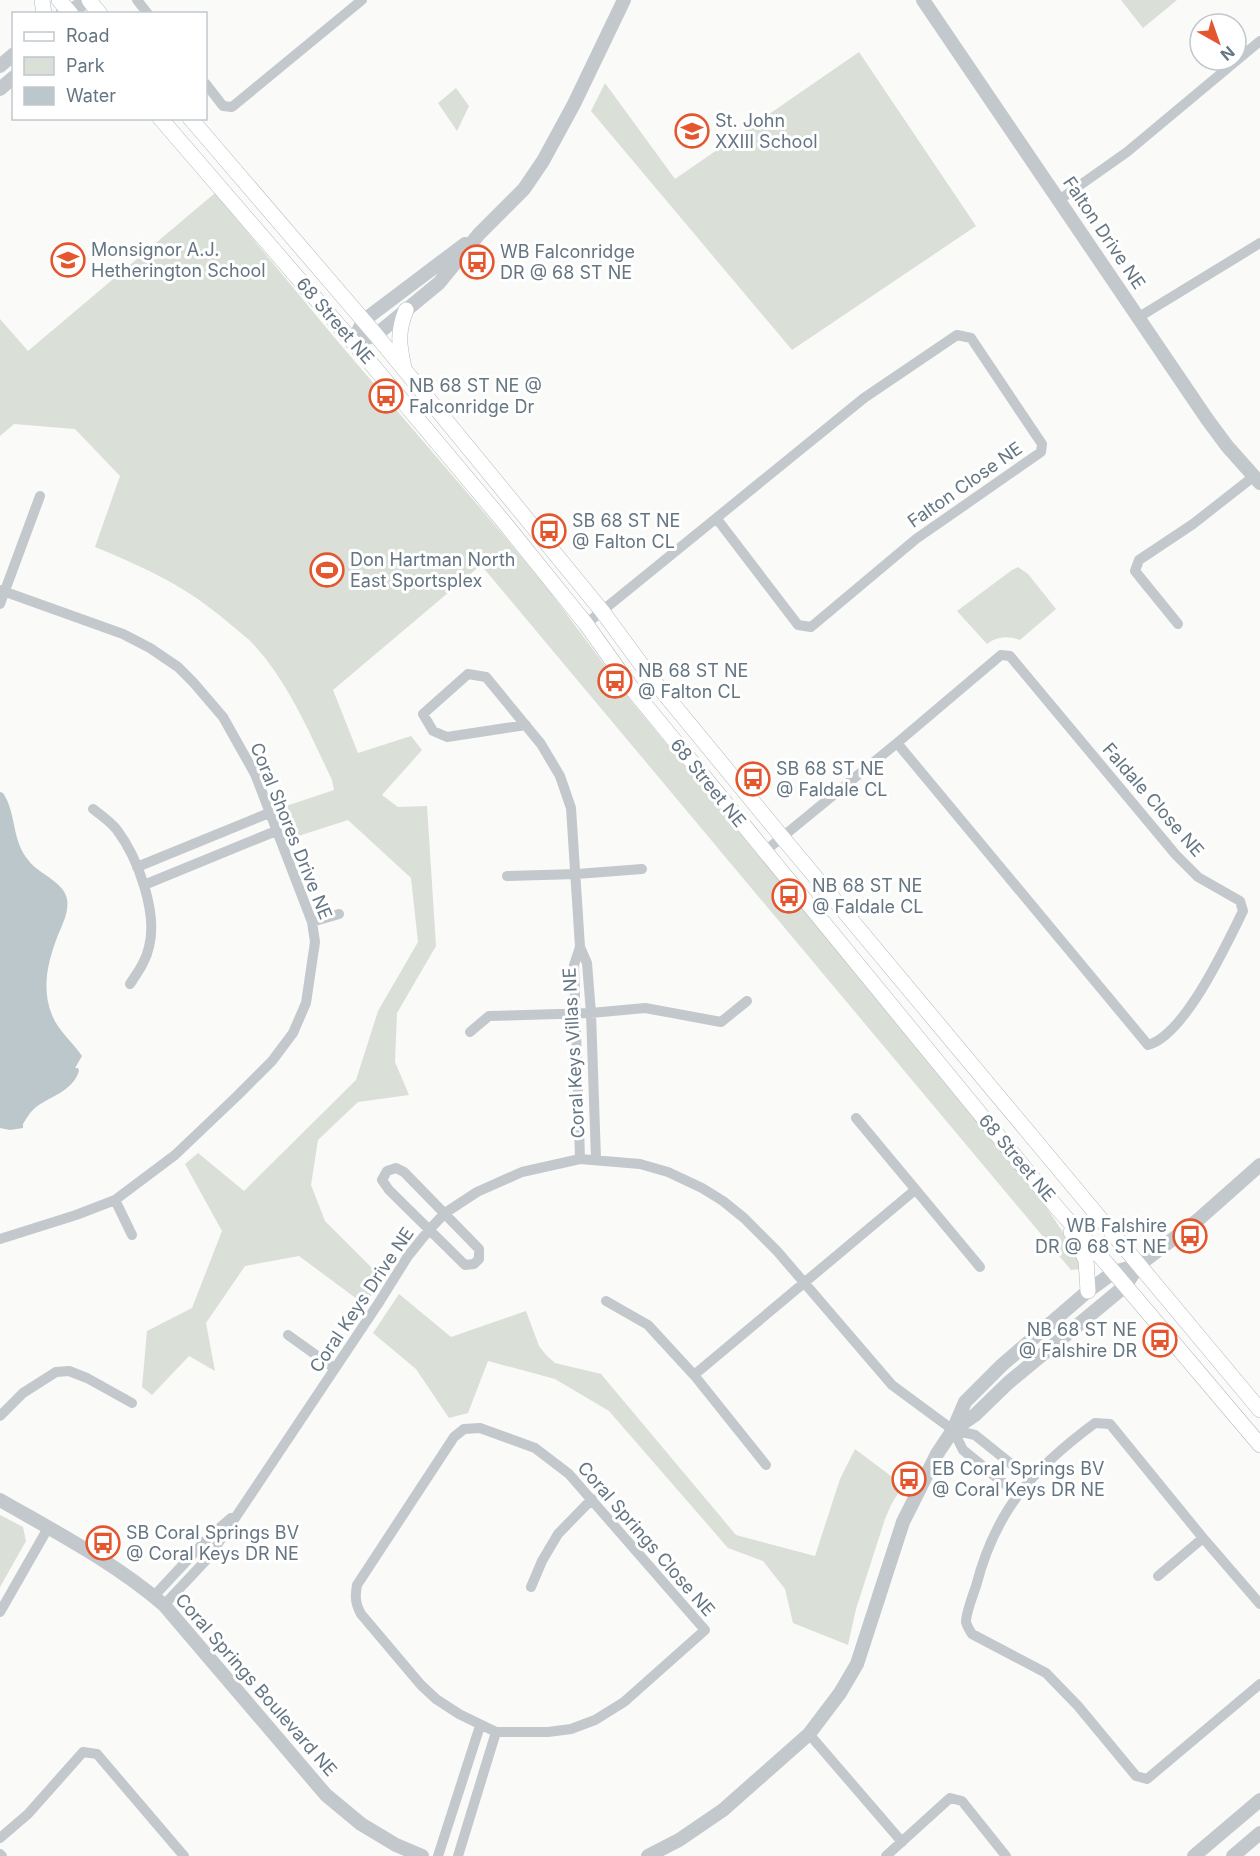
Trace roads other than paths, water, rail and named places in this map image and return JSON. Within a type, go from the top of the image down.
[{"type":"main road","points":[[89,0],[98,12]]},
{"type":"main road","name":"68 Street NE","points":[[162,120],[353,342],[586,624],[633,690],[764,852],[1058,1209],[1260,1445]]},
{"type":"main road","name":"68 Street NE","points":[[192,120],[376,335],[602,611],[649,675],[782,837],[1260,1410]]},
{"type":"main road","points":[[405,371],[399,333],[406,310]]},
{"type":"main road","points":[[1058,1209],[1086,1260],[1088,1291]]},
{"type":"street","points":[[68,10],[89,0]]},
{"type":"street","points":[[136,0],[146,12]]},
{"type":"street","points":[[207,85],[223,106],[232,107],[362,0]]},
{"type":"street","points":[[353,342],[376,335],[439,283],[479,234],[524,189],[543,161],[574,104],[624,0]]},
{"type":"street","name":"Falton Drive NE","points":[[923,0],[1207,419],[1257,480]]},
{"type":"street","points":[[1059,200],[1127,152],[1260,41]]},
{"type":"street","points":[[0,66],[12,56]]},
{"type":"street","points":[[0,89],[12,79]]},
{"type":"street","points":[[353,342],[363,321],[479,234]]},
{"type":"street","points":[[1139,317],[1260,243]]},
{"type":"street","name":"Falton Close NE","points":[[586,624],[864,398],[957,335],[971,338],[1042,444],[1041,452],[916,539],[812,627],[798,625],[717,519]]},
{"type":"street","points":[[1178,624],[1135,572],[1139,560],[1257,480]]},
{"type":"street","points":[[0,604],[40,496]]},
{"type":"street","name":"Coral Shores Drive NE","points":[[0,1239],[115,1200],[183,1148],[272,1061],[293,1033],[306,1004],[315,942],[312,922],[255,774],[236,738],[207,697],[177,667],[150,648],[123,634],[3,591]]},
{"type":"street","name":"Faldale Close NE","points":[[764,852],[1002,655],[1011,656],[1176,855],[1198,877],[1240,901],[1243,911],[1212,974],[1191,1005],[1159,1042],[1148,1045],[897,743]]},
{"type":"street","name":"Coral Keys Villas NE","points":[[526,725],[447,737],[433,730],[423,714],[468,674],[486,677],[526,725],[541,744],[560,776],[571,808],[580,947],[574,965],[583,1013],[596,1159]]},
{"type":"street","points":[[93,808],[116,829],[144,885],[150,915],[149,947],[142,967],[130,984]]},
{"type":"street","points":[[136,867],[269,813]]},
{"type":"street","points":[[144,885],[276,831]]},
{"type":"street","points":[[507,876],[642,869]]},
{"type":"street","points":[[312,922],[339,914]]},
{"type":"street","name":"Coral Keys Villas NE","points":[[580,947],[587,963],[583,1013],[580,1159]]},
{"type":"street","points":[[470,1032],[489,1016],[583,1013],[645,1008],[721,1022],[747,1000]]},
{"type":"street","points":[[856,1118],[980,1267]]},
{"type":"street","name":"Coral Keys Drive NE","points":[[159,1600],[208,1557],[243,1508],[408,1256],[445,1213],[477,1192],[522,1172],[580,1159],[640,1164],[668,1172],[723,1201],[777,1251],[892,1384],[953,1430]]},
{"type":"street","points":[[953,1430],[975,1415],[1008,1383],[1125,1286],[1139,1265],[1199,1219],[1260,1165]]},
{"type":"street","points":[[396,1168],[404,1172],[445,1213],[479,1249],[479,1259],[474,1264],[465,1265],[389,1190],[382,1180],[387,1171],[396,1168]]},
{"type":"street","points":[[694,1375],[915,1190]]},
{"type":"street","points":[[115,1200],[132,1235]]},
{"type":"street","points":[[648,1856],[679,1840],[723,1810],[809,1734],[840,1694],[857,1664],[903,1522],[937,1454],[953,1430],[965,1402],[1002,1365],[1088,1291],[1114,1272],[1139,1265]]},
{"type":"street","points":[[606,1301],[648,1325],[694,1375],[766,1465]]},
{"type":"street","points":[[288,1335],[334,1368]]},
{"type":"street","points":[[0,1416],[23,1393],[56,1371],[69,1371],[87,1378],[132,1403]]},
{"type":"street","points":[[1260,1604],[1110,1424],[1095,1422],[1069,1442],[1017,1494],[988,1546],[966,1622],[972,1634],[1046,1673],[1078,1706],[1136,1776],[1147,1779],[1260,1684]]},
{"type":"street","name":"Coral Springs Close NE","points":[[480,1428],[535,1448],[569,1474],[592,1499],[705,1630],[624,1702],[595,1720],[571,1729],[548,1732],[496,1732],[480,1726],[436,1699],[361,1614],[357,1606],[355,1597],[357,1585],[454,1437],[464,1429],[480,1428]]},
{"type":"street","points":[[953,1430],[975,1435],[1030,1479]]},
{"type":"street","points":[[953,1430],[963,1450],[1017,1494]]},
{"type":"street","points":[[531,1587],[542,1561],[558,1534],[592,1499]]},
{"type":"street","name":"Coral Springs Boulevard NE","points":[[0,1500],[116,1569],[159,1600],[326,1795],[361,1824],[396,1845],[422,1856]]},
{"type":"street","points":[[0,1612],[48,1528]]},
{"type":"street","points":[[1158,1575],[1203,1538]]},
{"type":"street","points":[[438,1856],[480,1726]]},
{"type":"street","points":[[458,1856],[496,1732]]},
{"type":"street","points":[[809,1734],[902,1842]]},
{"type":"street","points":[[0,1838],[28,1814],[83,1752],[97,1754],[184,1856]]},
{"type":"street","points":[[886,1856],[950,1798],[962,1801],[1006,1856]]},
{"type":"street","points":[[1194,1856],[1260,1800]]},
{"type":"street","points":[[1233,1856],[1260,1833]]},
{"type":"water","points":[[0,792],[7,801],[23,853],[33,866],[61,888],[67,899],[65,917],[54,945],[46,985],[49,1005],[55,1021],[82,1056],[75,1068],[79,1071],[71,1084],[33,1110],[23,1124],[23,1128],[10,1130],[0,1128]]},
{"type":"place","name":"St. John XXIII School","points":[[692,131]]},
{"type":"place","name":"Monsignor A.J. Hetherington School","points":[[68,260]]},
{"type":"place","name":"WB Falconridge DR @ 68 ST NE","points":[[477,262]]},
{"type":"place","name":"NB 68 ST NE @ Falconridge Dr","points":[[386,396]]},
{"type":"place","name":"SB 68 ST NE @ Falton CL","points":[[549,531]]},
{"type":"place","name":"Don Hartman North East Sportsplex","points":[[327,570]]},
{"type":"place","name":"NB 68 ST NE @ Falton CL","points":[[615,681]]},
{"type":"place","name":"SB 68 ST NE @ Faldale CL","points":[[753,779]]},
{"type":"place","name":"NB 68 ST NE @ Faldale CL","points":[[789,896]]},
{"type":"place","name":"WB Falshire DR @ 68 ST NE","points":[[1190,1236]]},
{"type":"place","name":"NB 68 ST NE @ Falshire DR","points":[[1160,1340]]},
{"type":"place","name":"EB Coral Springs BV @ Coral Keys DR NE","points":[[909,1479]]},
{"type":"place","name":"SB Coral Springs BV @ Coral Keys DR NE","points":[[103,1543]]}]
